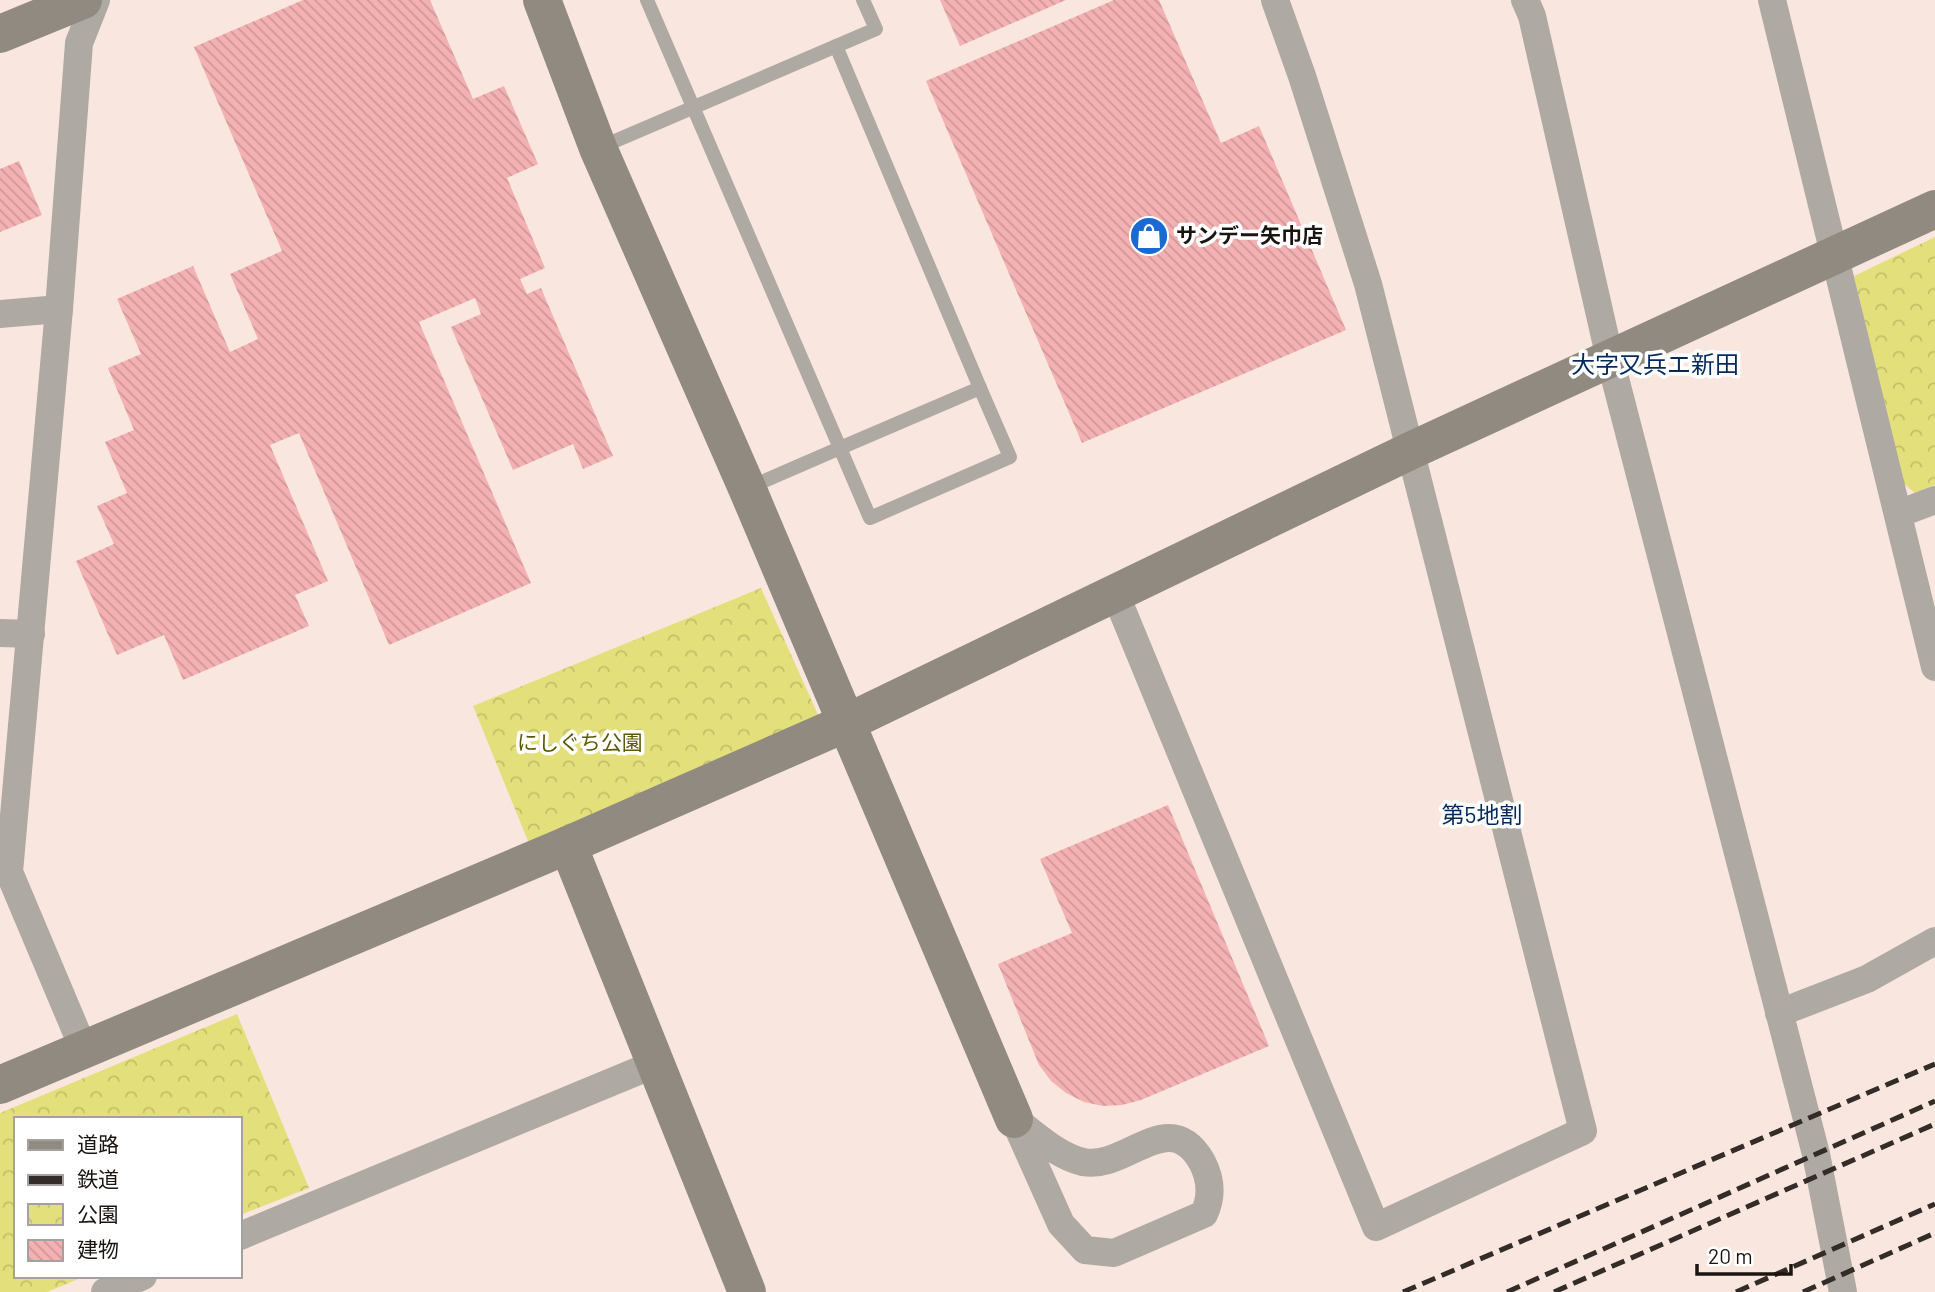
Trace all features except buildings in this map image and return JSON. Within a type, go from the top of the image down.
[{"type":"street","points":[[0,34],[83,0]]},
{"type":"street","points":[[84,1050],[9,872],[60,309],[79,43],[96,0]]},
{"type":"street","points":[[542,0],[598,148],[747,488],[1014,1119],[1061,1224],[1085,1250],[1114,1253],[1204,1213],[1210,1200],[1207,1171],[1194,1147],[1174,1138],[1150,1141],[1111,1158],[1084,1162],[1058,1151],[1014,1119]]},
{"type":"street","points":[[1115,593],[1376,1227],[1583,1132],[1368,284],[1275,0]]},
{"type":"street","points":[[1525,0],[1535,29],[1610,359],[1821,1174],[1843,1292]]},
{"type":"street","points":[[1772,0],[1935,667]]},
{"type":"street","points":[[0,1085],[568,845],[846,723],[1410,451],[1935,209]]},
{"type":"street","points":[[0,314],[60,309]]},
{"type":"street","points":[[1898,514],[1935,500]]},
{"type":"street","points":[[0,632],[31,634]]},
{"type":"street","points":[[568,845],[655,1064],[736,1288]]},
{"type":"street","points":[[1779,1013],[1867,979],[1935,940]]},
{"type":"street","points":[[242,1235],[655,1064]]},
{"type":"street","points":[[104,1292],[138,1278]]},
{"type":"lane","points":[[647,0],[870,518],[1010,457],[836,46]]},
{"type":"lane","points":[[598,148],[876,29],[863,0]]},
{"type":"lane","points":[[747,488],[980,388]]},
{"type":"green space","points":[[1935,237],[1935,485],[1915,493],[1903,483],[1854,276]]},
{"type":"green space","name":"にしぐち公園","points":[[761,588],[820,719],[530,846],[473,706]]},
{"type":"green space","points":[[237,1014],[309,1188],[242,1214],[242,1117],[14,1117],[14,1278],[81,1278],[47,1292],[0,1292],[0,1113]]},
{"type":"railway","points":[[1403,1292],[1935,1064]]},
{"type":"railway","points":[[1507,1292],[1935,1101]]},
{"type":"railway","points":[[1554,1292],[1935,1124]]},
{"type":"railway","points":[[1736,1292],[1935,1204]]},
{"type":"railway","points":[[1803,1292],[1935,1233]]},
{"type":"place","name":"サンデー矢巾店","points":[[1149,236]]},
{"type":"district","name":"大字又兵エ新田","points":[[1655,365]]},
{"type":"district","name":"第5地割","points":[[1482,815]]}]
